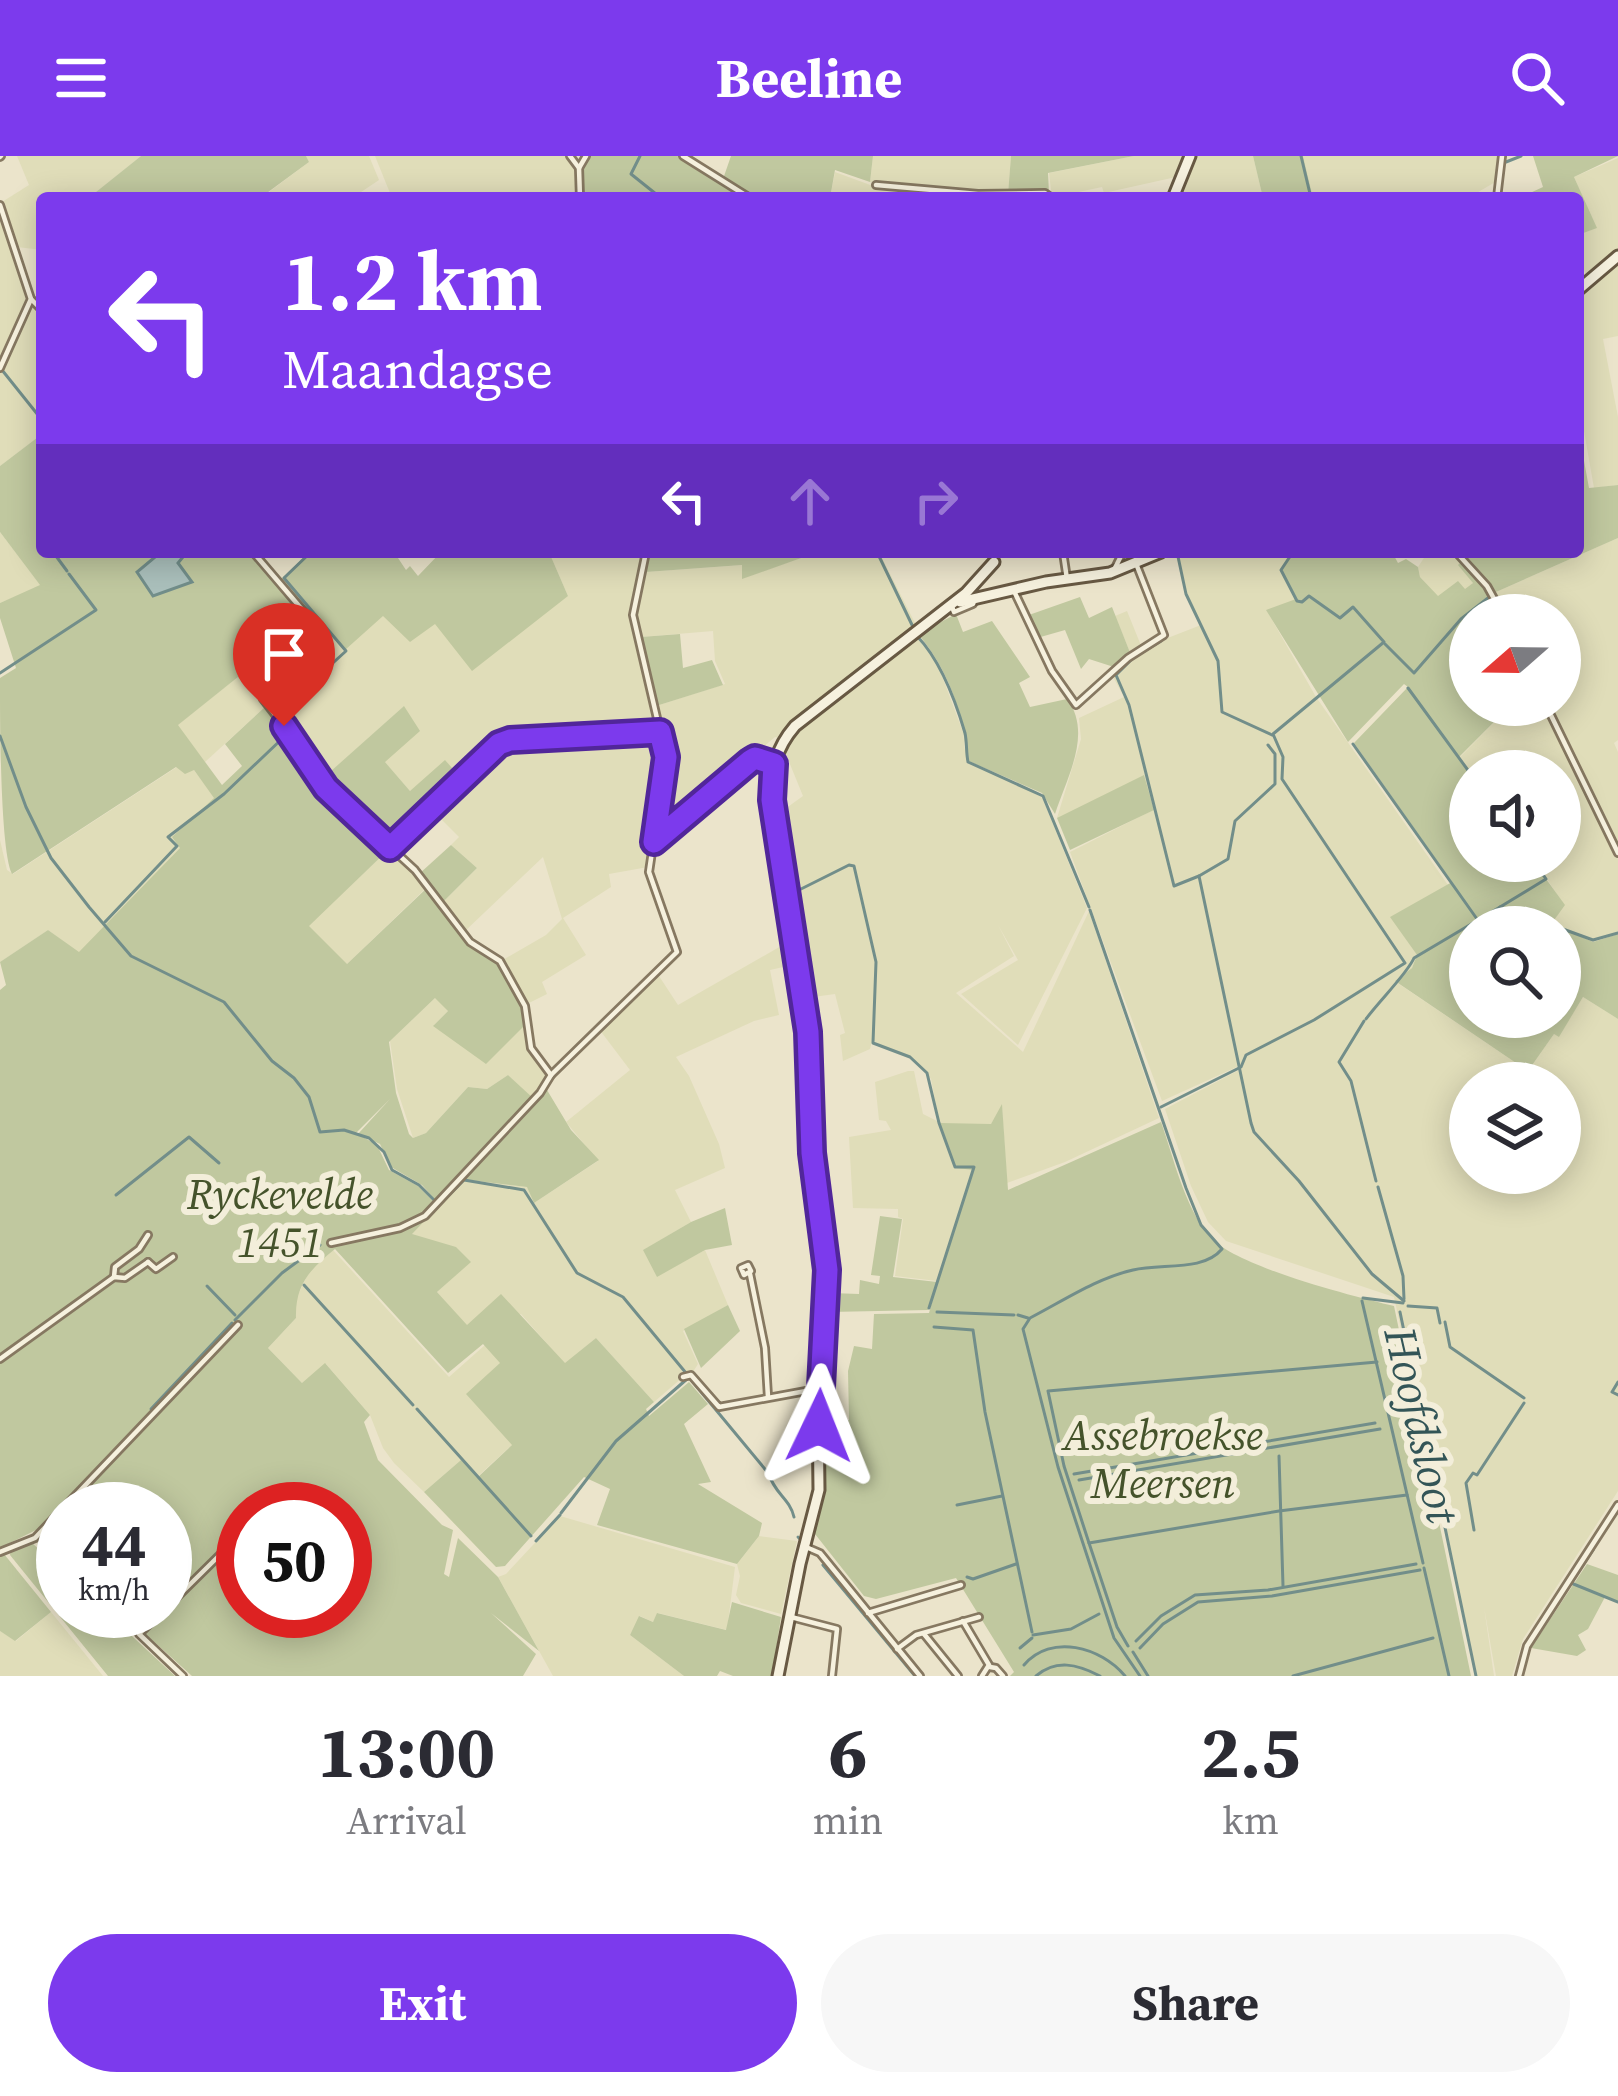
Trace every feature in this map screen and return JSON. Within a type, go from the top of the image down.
[{"type":"main road","points":[[1175,192],[1190,156]]},
{"type":"main road","points":[[1584,285],[1618,256]]},
{"type":"main road","points":[[778,1676],[819,1490],[819,1389],[827,1270],[812,1153],[808,1032],[772,800],[774,764],[795,726],[949,607],[977,591],[996,558]]},
{"type":"main road","points":[[977,591],[1008,592],[1098,575],[1146,558]]},
{"type":"street","points":[[570,156],[579,168]]},
{"type":"street","points":[[580,192],[579,168],[586,156]]},
{"type":"street","points":[[683,156],[740,192]]},
{"type":"street","points":[[1498,192],[1502,156]]},
{"type":"street","points":[[876,185],[955,192]]},
{"type":"street","points":[[0,205],[36,304]]},
{"type":"street","points":[[0,368],[31,299]]},
{"type":"street","points":[[258,558],[317,627],[259,669],[263,698],[326,788],[429,886],[470,942],[504,967],[525,1006],[531,1048],[551,1076]]},
{"type":"street","points":[[332,1243],[400,1228],[430,1211],[551,1076],[677,952],[649,872],[666,757],[633,616],[645,558]]},
{"type":"street","points":[[1064,558],[1067,579]]},
{"type":"street","points":[[1116,571],[1121,558]]},
{"type":"street","points":[[1461,558],[1492,594]]},
{"type":"street","points":[[1008,592],[1073,704],[1164,635],[1136,562]]},
{"type":"street","points":[[1556,726],[1618,853]]},
{"type":"street","points":[[390,848],[503,742],[660,732]]},
{"type":"street","points":[[654,842],[750,761],[774,764]]},
{"type":"street","points":[[0,1359],[114,1277],[118,1264],[139,1249],[148,1235]]},
{"type":"street","points":[[139,1249],[148,1252],[148,1262],[156,1269],[172,1257]]},
{"type":"street","points":[[114,1277],[125,1278],[148,1262]]},
{"type":"street","points":[[749,1274],[765,1348],[768,1397]]},
{"type":"street","points":[[0,1552],[35,1538],[238,1325]]},
{"type":"street","points":[[687,1376],[719,1407],[819,1389]]},
{"type":"street","points":[[1527,1676],[1519,1675],[1527,1646],[1618,1505]]},
{"type":"street","points":[[804,1549],[823,1557],[920,1676]]},
{"type":"street","points":[[192,1584],[216,1560]]},
{"type":"street","points":[[868,1613],[961,1586]]},
{"type":"street","points":[[790,1617],[837,1629],[832,1676]]},
{"type":"street","points":[[897,1648],[923,1633],[979,1617]]},
{"type":"street","points":[[963,1622],[990,1667],[1003,1676]]},
{"type":"street","points":[[923,1633],[958,1676]]},
{"type":"street","points":[[143,1638],[183,1676]]},
{"type":"street","points":[[982,1676],[990,1667]]},
{"type":"shaded area","points":[[17,156],[141,156],[96,192],[36,192],[36,249],[17,247],[2,202],[29,185]]},
{"type":"shaded area","points":[[306,156],[369,156],[379,180],[361,192],[269,192],[309,162]]},
{"type":"shaded area","points":[[375,156],[568,156],[578,192],[390,192]]},
{"type":"shaded area","points":[[873,156],[1011,156],[1008,192],[831,192],[835,172],[873,186],[947,191],[870,182]]},
{"type":"shaded area","points":[[1134,156],[1185,156],[1176,177],[1108,192],[1102,187],[1052,192],[1049,173]]},
{"type":"shaded area","points":[[1195,156],[1253,156],[1262,192],[1180,192]]},
{"type":"shaded area","points":[[1303,156],[1500,156],[1497,181],[1478,192],[1312,192]]},
{"type":"shaded area","points":[[1618,158],[1618,252],[1587,278],[1584,233],[1596,228],[1574,177]]},
{"type":"shaded area","points":[[0,209],[29,293],[0,364]]},
{"type":"shaded area","points":[[1618,263],[1618,336],[1603,339],[1618,417],[1618,485],[1594,488],[1584,431],[1584,292]]},
{"type":"shaded area","points":[[32,302],[36,306],[36,439],[0,466],[0,372]]},
{"type":"shaded area","points":[[0,532],[41,586],[0,603]]},
{"type":"shaded area","points":[[1618,538],[1618,740],[1614,743],[1618,752],[1618,846],[1581,769],[1581,750],[1572,750],[1560,726],[1581,726],[1581,594],[1496,592],[1573,558],[1584,558],[1584,553]]},
{"type":"shaded area","points":[[154,558],[182,558],[178,563],[192,582],[153,596],[137,572]]},
{"type":"shaded area","points":[[552,558],[643,558],[631,612],[658,730],[507,738],[464,775],[460,777],[455,770],[410,791],[384,761],[412,721],[403,707],[322,780],[275,713],[313,678],[291,650],[323,626],[383,616],[435,624],[568,596]]},
{"type":"shaded area","points":[[801,558],[882,558],[916,625],[801,714],[780,738],[775,737],[658,837],[669,750],[656,706],[725,684],[715,661],[713,631],[641,637],[636,608],[646,572],[743,565],[743,578]]},
{"type":"shaded area","points":[[1177,558],[1288,558],[1280,570],[1295,600],[1267,611],[1316,697],[1448,885],[1391,917],[1417,955],[1412,968],[1396,982],[1449,1018],[1449,1038],[1479,1038],[1515,1062],[1449,1062],[1449,1194],[1581,1194],[1581,1062],[1534,1062],[1551,1038],[1581,1038],[1583,997],[1618,1019],[1618,1491],[1523,1639],[1512,1676],[1496,1676],[1484,1607],[1494,1676],[1477,1676],[1394,1297],[1226,1241],[1208,1222],[1191,1186],[1165,1109],[1239,1066],[1162,1101],[1070,852],[1153,810],[1057,818],[1081,739],[1079,718],[1124,697],[1112,675],[1131,655],[1115,616],[1127,611],[1142,648],[1201,625]]},
{"type":"shaded area","points":[[1424,558],[1456,558],[1473,583],[1438,597],[1420,577],[1418,567]]},
{"type":"shaded area","points":[[916,636],[935,657],[963,732],[966,760],[1042,797],[1087,908],[1018,1045],[961,994],[1018,960],[998,925],[1014,956],[956,993],[1023,1052],[1089,911],[1159,1118],[1007,1183],[1002,1107],[991,1124],[940,1124],[956,1168],[974,1169],[937,1281],[895,1276],[903,1219],[898,1209],[853,1208],[849,1137],[891,1130],[886,1121],[879,1120],[875,1082],[908,1071],[914,1071],[923,1114],[939,1122],[931,1079],[910,1056],[876,1044],[873,1038],[870,1049],[843,1061],[840,1035],[845,1033],[835,994],[806,998],[778,814],[803,796],[783,747],[804,722]]},
{"type":"shaded area","points":[[238,677],[266,706],[205,762],[177,725]]},
{"type":"shaded area","points":[[1490,726],[1553,726],[1565,750],[1467,750]]},
{"type":"shaded area","points":[[658,733],[665,765],[648,867],[609,874],[611,887],[563,918],[586,955],[542,982],[547,994],[525,1005],[501,961],[546,935],[562,919],[543,857],[464,932],[443,902],[477,868],[451,845],[459,837],[431,809],[507,741]]},
{"type":"shaded area","points":[[177,767],[193,769],[215,798],[173,837],[181,847],[79,953],[48,930],[0,962],[0,840],[7,870],[13,874]]},
{"type":"shaded area","points":[[1581,783],[1618,859],[1618,931],[1593,942],[1581,936],[1581,906],[1564,905],[1549,882],[1581,882]]},
{"type":"shaded area","points":[[389,849],[428,886],[346,965],[308,926]]},
{"type":"shaded area","points":[[788,942],[792,965],[770,970],[779,1015],[754,1021],[676,1057],[689,1076],[725,1168],[675,1190],[691,1222],[644,1250],[657,1276],[705,1250],[728,1305],[683,1331],[698,1364],[691,1375],[654,1402],[596,1338],[565,1364],[521,1314],[467,1326],[437,1292],[470,1262],[411,1234],[460,1179],[528,1187],[534,1203],[598,1161],[566,1122],[630,1070],[599,1029],[657,973],[678,1005]]},
{"type":"shaded area","points":[[436,997],[448,1011],[434,1025],[527,1023],[529,1040],[548,1078],[533,1099],[508,1075],[487,1089],[468,1087],[426,1133],[413,1138],[397,1089],[390,1041]]},
{"type":"shaded area","points":[[333,1250],[449,1377],[485,1345],[501,1363],[512,1445],[477,1477],[461,1460],[424,1492],[394,1463],[370,1415],[326,1364],[303,1384],[268,1348],[296,1318],[295,1301],[311,1268]]},
{"type":"shaded area","points":[[560,1516],[735,1567],[727,1630],[658,1613],[653,1622],[640,1616],[630,1635],[684,1676],[553,1676],[498,1577]]},
{"type":"shaded area","points":[[759,1536],[797,1541],[781,1614],[741,1603],[736,1595],[737,1564]]},
{"type":"shaded area","points":[[36,1624],[36,1638],[72,1638],[103,1676],[0,1676],[0,1631],[16,1641]]},
{"type":"green space","points":[[141,156],[306,156],[309,162],[268,192],[96,192]]},
{"type":"green space","points":[[586,156],[682,156],[723,179],[731,156],[873,156],[870,182],[835,170],[831,192],[581,192]]},
{"type":"green space","points":[[1011,156],[1134,156],[1048,173],[1049,192],[1008,192]]},
{"type":"green space","points":[[1253,156],[1303,156],[1312,192],[1262,192]]},
{"type":"green space","points":[[1533,156],[1618,156],[1574,177],[1581,192],[1532,192],[1543,187]]},
{"type":"green space","points":[[1584,199],[1597,228],[1584,233]]},
{"type":"green space","name":"Ryckevelde 1451","points":[[36,439],[36,558],[154,558],[137,572],[151,595],[191,581],[177,562],[181,558],[257,558],[278,582],[303,558],[398,558],[418,576],[435,558],[552,558],[568,596],[472,671],[435,624],[410,642],[383,616],[345,650],[324,627],[316,625],[275,659],[291,650],[314,678],[276,713],[321,780],[404,706],[420,731],[385,762],[410,791],[445,760],[460,777],[392,844],[385,845],[389,849],[309,926],[347,964],[429,886],[419,874],[451,845],[477,868],[442,903],[467,940],[498,959],[522,1003],[527,1023],[486,1064],[433,1026],[448,1011],[435,998],[389,1042],[396,1093],[409,1134],[413,1138],[426,1133],[468,1087],[487,1089],[508,1075],[534,1099],[547,1090],[571,1130],[599,1160],[534,1203],[527,1187],[460,1179],[436,1201],[422,1185],[391,1167],[380,1144],[358,1134],[390,1099],[356,1133],[377,1145],[389,1170],[418,1186],[435,1203],[434,1211],[412,1234],[456,1247],[471,1262],[437,1292],[467,1325],[501,1294],[565,1363],[596,1338],[654,1402],[646,1409],[649,1416],[689,1382],[708,1404],[684,1424],[711,1482],[698,1484],[762,1523],[759,1536],[737,1564],[597,1525],[610,1489],[584,1477],[505,1566],[496,1567],[424,1492],[461,1460],[478,1477],[512,1445],[466,1394],[500,1363],[483,1344],[448,1373],[335,1249],[306,1279],[296,1318],[268,1348],[302,1383],[325,1363],[370,1415],[364,1422],[378,1460],[442,1525],[453,1530],[444,1574],[449,1577],[458,1538],[498,1577],[539,1651],[491,1613],[536,1654],[523,1676],[192,1676],[150,1638],[192,1638],[192,1482],[36,1482],[36,1530],[0,1548],[0,990],[6,985],[0,962],[48,930],[79,952],[180,848],[172,837],[214,798],[194,770],[185,774],[176,767],[12,874],[3,812],[0,678],[16,668],[0,603],[40,585],[0,532],[0,466]],"holes":[[[238,677],[266,706],[225,744],[242,766],[222,785],[178,725]]]},
{"type":"green space","points":[[1584,461],[1589,488],[1618,485],[1618,538],[1584,553]]},
{"type":"green space","points":[[648,558],[801,558],[742,579],[742,565],[646,572]]},
{"type":"green space","points":[[1290,558],[1395,558],[1398,563],[1406,559],[1418,567],[1420,577],[1438,596],[1458,581],[1465,589],[1473,583],[1458,565],[1462,561],[1488,594],[1449,594],[1449,726],[1490,726],[1466,750],[1449,750],[1449,878],[1354,743],[1408,687],[1404,684],[1348,742],[1266,610],[1296,599],[1282,570]]},
{"type":"green space","points":[[1466,558],[1573,558],[1496,592]]},
{"type":"green space","points":[[1080,597],[1089,618],[1112,607],[1131,655],[1117,668],[1089,659],[1081,669],[1065,630],[1037,638],[1026,616]]},
{"type":"green space","points":[[956,614],[963,632],[992,621],[1030,677],[1019,683],[1030,707],[1067,699],[1074,712],[1078,741],[1055,814],[1042,793],[966,760],[952,692],[918,634]]},
{"type":"green space","points":[[680,634],[683,668],[712,660],[723,685],[656,706],[641,637]]},
{"type":"green space","points":[[1144,775],[1154,810],[1070,850],[1057,818]]},
{"type":"green space","points":[[1452,882],[1548,882],[1565,905],[1449,906],[1449,1018],[1395,981],[1412,968],[1417,955],[1390,917]]},
{"type":"green space","points":[[1618,934],[1618,1019],[1583,997],[1581,1000],[1581,937],[1593,942]]},
{"type":"green space","points":[[1479,1038],[1551,1038],[1534,1062],[1515,1062]]},
{"type":"green space","name":"Assebroekse Meersen","points":[[1002,1104],[1008,1190],[1161,1122],[1193,1210],[1222,1247],[1295,1278],[1394,1306],[1471,1676],[1010,1676],[1014,1672],[956,1578],[876,1599],[864,1596],[815,1534],[824,1487],[823,1425],[849,1420],[848,1371],[854,1346],[872,1349],[874,1314],[929,1313],[933,1298],[928,1310],[829,1312],[831,1293],[859,1294],[860,1280],[879,1284],[880,1276],[871,1275],[880,1216],[902,1219],[893,1277],[937,1282],[974,1170],[956,1168],[940,1123],[991,1124]]},
{"type":"green space","points":[[725,1208],[732,1245],[705,1250],[657,1277],[643,1250]]},
{"type":"green space","points":[[728,1305],[740,1331],[701,1368],[684,1329]]},
{"type":"green space","points":[[29,1540],[36,1547],[36,1587],[10,1555],[11,1549]]},
{"type":"green space","points":[[0,1554],[4,1554],[36,1593],[36,1624],[15,1641],[0,1631]]},
{"type":"green space","points":[[1587,1564],[1618,1575],[1618,1601],[1605,1597],[1588,1629],[1578,1635],[1586,1650],[1577,1656],[1531,1648]]},
{"type":"green space","points":[[732,1602],[781,1617],[772,1676],[733,1676],[720,1671],[717,1676],[684,1676],[630,1635],[639,1616],[653,1622],[657,1613],[726,1630]]},
{"type":"green space","points":[[77,1638],[134,1638],[175,1676],[108,1676]]},
{"type":"waterway","points":[[640,156],[631,174],[654,192]]},
{"type":"waterway","points":[[1301,156],[1310,192]]},
{"type":"waterway","points":[[1502,172],[1505,156]]},
{"type":"waterway","points":[[1506,162],[1521,156]]},
{"type":"waterway","points":[[2,370],[36,412]]},
{"type":"waterway","points":[[57,558],[67,571]]},
{"type":"waterway","points":[[290,731],[278,713],[346,651],[284,578],[305,558]]},
{"type":"waterway","points":[[880,558],[913,627]]},
{"type":"waterway","points":[[1178,558],[1186,594],[1218,661],[1222,712],[1272,735]]},
{"type":"waterway","points":[[1161,1107],[1241,1067],[1246,1055],[1314,1020],[1405,963],[1282,779],[1283,757],[1273,734],[1384,642],[1353,607],[1340,618],[1309,596],[1297,601],[1281,570],[1289,558]]},
{"type":"waterway","points":[[0,673],[96,610],[69,574]]},
{"type":"waterway","points":[[1385,644],[1414,673],[1449,633]]},
{"type":"waterway","points":[[917,636],[952,694],[965,733],[968,762],[1043,796],[1089,907]]},
{"type":"waterway","points":[[1161,641],[1116,675],[1129,705],[1174,886],[1199,876]]},
{"type":"waterway","points":[[1408,688],[1453,750]]},
{"type":"waterway","points":[[105,922],[177,846],[168,837],[224,794],[286,735]]},
{"type":"waterway","points":[[0,736],[51,858],[131,956],[224,1002],[309,1097],[320,1132],[344,1130],[369,1138],[384,1152],[392,1170],[419,1185],[436,1202]]},
{"type":"waterway","points":[[1353,744],[1468,906]]},
{"type":"waterway","points":[[1268,745],[1275,754],[1275,784],[1235,821],[1228,859],[1199,876],[1251,1123],[1372,1274],[1404,1301]]},
{"type":"waterway","points":[[793,893],[854,866],[876,962],[873,1043],[910,1057],[927,1073],[955,1167],[974,1167],[929,1308]]},
{"type":"waterway","points":[[1502,906],[1541,882]]},
{"type":"waterway","points":[[1090,910],[1186,1188],[1201,1225],[1222,1249],[1193,1264],[1144,1268],[1106,1278],[1030,1318],[1023,1329],[1058,1467],[1114,1638],[1140,1676]]},
{"type":"waterway","name":"Hoofdsloot","points":[[1581,936],[1593,940],[1618,933]]},
{"type":"waterway","name":"Hoofdsloot","points":[[1366,1019],[1414,958],[1449,937]]},
{"type":"waterway","name":"Hoofdsloot","points":[[1364,1021],[1339,1062],[1351,1081],[1376,1181]]},
{"type":"waterway","points":[[116,1195],[189,1137],[219,1163]]},
{"type":"waterway","points":[[439,1205],[464,1180],[524,1190],[577,1273],[623,1297],[686,1373]]},
{"type":"waterway","name":"Hoofdsloot","points":[[1378,1187],[1403,1276],[1404,1299]]},
{"type":"waterway","points":[[235,1320],[282,1273],[320,1245]]},
{"type":"waterway","points":[[304,1285],[413,1405]]},
{"type":"waterway","points":[[207,1286],[235,1315]]},
{"type":"waterway","name":"Hoofdsloot","points":[[1363,1298],[1403,1303]]},
{"type":"waterway","name":"Hoofdsloot","points":[[1362,1301],[1423,1563]]},
{"type":"waterway","points":[[1408,1306],[1437,1308],[1440,1323]]},
{"type":"waterway","points":[[937,1312],[1014,1315]]},
{"type":"waterway","points":[[1400,1312],[1476,1676]]},
{"type":"waterway","points":[[1018,1315],[1028,1318]]},
{"type":"waterway","points":[[1445,1322],[1450,1347],[1524,1398]]},
{"type":"waterway","points":[[151,1409],[232,1323]]},
{"type":"waterway","points":[[934,1327],[973,1330],[985,1412],[1032,1632]]},
{"type":"waterway","points":[[1089,1543],[1064,1466],[1048,1391],[1377,1362]]},
{"type":"waterway","points":[[561,1513],[616,1441],[687,1379]]},
{"type":"waterway","points":[[692,1381],[769,1474],[794,1517]]},
{"type":"waterway","points":[[1618,1382],[1612,1392],[1618,1395]]},
{"type":"waterway","points":[[1474,1530],[1466,1483],[1473,1473],[1477,1475],[1524,1403]]},
{"type":"waterway","points":[[417,1409],[531,1536]]},
{"type":"waterway","points":[[1074,1474],[1375,1423]]},
{"type":"waterway","points":[[1079,1480],[1380,1429]]},
{"type":"waterway","points":[[1279,1456],[1283,1586]]},
{"type":"waterway","points":[[1128,1646],[1089,1543],[1407,1495]]},
{"type":"waterway","points":[[957,1505],[1002,1496]]},
{"type":"waterway","points":[[1614,1516],[1618,1511]]},
{"type":"waterway","points":[[536,1541],[560,1515]]},
{"type":"waterway","points":[[1593,1550],[1571,1583],[1618,1602]]},
{"type":"waterway","points":[[967,1577],[1016,1564]]},
{"type":"waterway","points":[[1136,1641],[1161,1616],[1195,1595],[1268,1590],[1416,1564]]},
{"type":"waterway","points":[[823,1565],[915,1676]]},
{"type":"waterway","name":"Hoofdsloot","points":[[1424,1568],[1449,1676]]},
{"type":"waterway","points":[[1140,1648],[1163,1624],[1198,1602],[1272,1596],[1420,1570]]},
{"type":"waterway","points":[[1033,1635],[1071,1629],[1099,1614]]},
{"type":"waterway","points":[[1020,1648],[1032,1638]]},
{"type":"waterway","points":[[1293,1676],[1433,1638]]},
{"type":"waterway","points":[[1024,1665],[1048,1649],[1076,1648],[1103,1658],[1125,1676]]},
{"type":"waterway","points":[[1133,1652],[1148,1676]]},
{"type":"waterway","points":[[1036,1676],[1067,1665],[1100,1676]]},
{"type":"route","points":[[284,726],[326,788],[390,848],[499,744],[510,740],[660,732],[666,757],[654,842],[750,761],[774,764],[772,800],[808,1032],[812,1153],[827,1270],[819,1426]]}]
